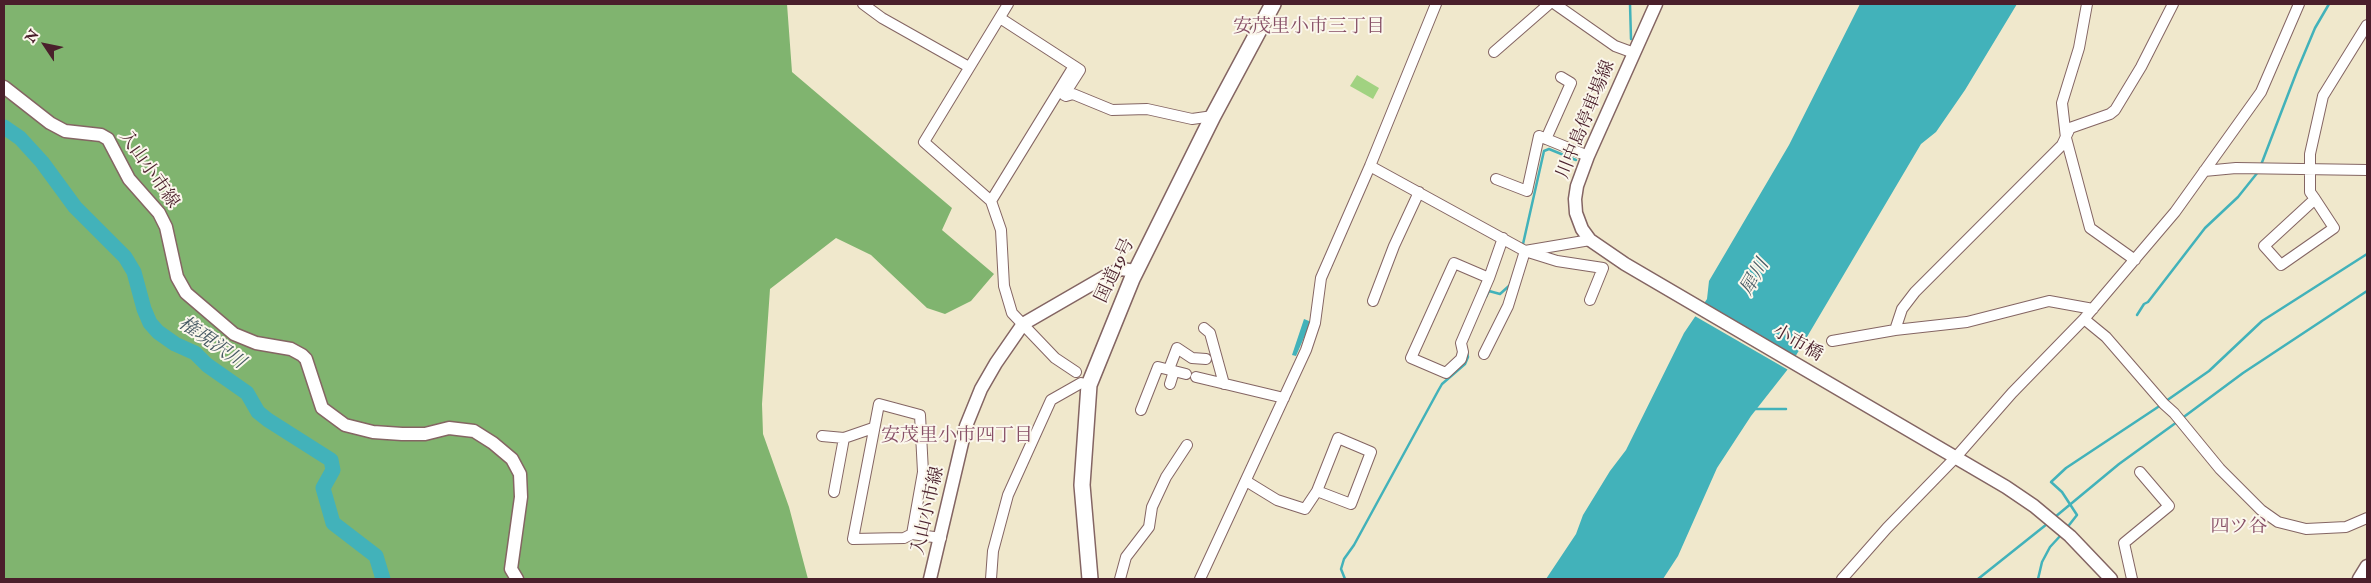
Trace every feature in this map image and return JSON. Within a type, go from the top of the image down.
[{"type":"highway","name":"国道19号","points":[[1090,579],[1082,485],[1089,385],[1109,332],[1136,271],[1214,116],[1274,4]]},
{"type":"main road","name":"川中島停車場線","points":[[1624,264],[1590,240],[1582,228],[1576,213],[1575,199],[1577,186],[1588,156],[1656,4]]},
{"type":"main road","name":"入山小市線","points":[[4,87],[50,124],[65,131],[102,135],[108,140],[129,179],[159,213],[166,227],[177,277],[186,293],[234,334],[256,343],[291,349],[302,355],[306,359],[322,408],[345,425],[374,432],[402,434],[425,434],[449,428],[474,431],[494,443],[512,459],[520,474],[521,497],[511,569],[517,579]]},
{"type":"main road","name":"小市橋","points":[[1624,264],[1954,456]]},
{"type":"main road","name":"入山小市線","points":[[930,579],[966,426],[981,389],[996,363],[1023,324],[1106,276],[1121,269],[1136,271]]},
{"type":"main road","points":[[1954,456],[2034,506],[2070,536],[2111,579]]},
{"type":"main road","points":[[2359,579],[2367,566]]},
{"type":"street","points":[[863,4],[882,18],[968,67]]},
{"type":"street","points":[[1008,4],[924,142],[991,202],[1001,230],[1004,286],[1012,313],[1055,358],[1076,372]]},
{"type":"street","points":[[1200,579],[1284,398],[1315,323],[1321,278],[1370,166],[1436,4]]},
{"type":"street","points":[[1494,52],[1549,4]]},
{"type":"street","points":[[1555,4],[1572,8],[1615,46],[1634,53]]},
{"type":"street","points":[[2087,4],[2079,48],[2062,103],[2066,138],[2090,228],[2135,260]]},
{"type":"street","points":[[1895,330],[1902,309],[1915,292],[2056,152],[2066,138],[2070,128],[2110,114],[2115,110],[2141,67],[2174,4]]},
{"type":"street","points":[[1842,579],[2012,393],[2084,319],[2135,260],[2261,92],[2299,4]]},
{"type":"street","points":[[1000,18],[1080,70],[1064,95],[1066,96],[1072,94],[1112,110],[1147,109],[1192,119],[1214,116]]},
{"type":"street","points":[[2315,199],[2264,246],[2281,265],[2334,228],[2315,199],[2310,192],[2310,154],[2323,96],[2367,25]]},
{"type":"street","points":[[991,202],[1074,66]]},
{"type":"street","points":[[1546,139],[1571,83],[1561,77]]},
{"type":"street","points":[[1496,179],[1527,192],[1539,136],[1588,156]]},
{"type":"street","points":[[1370,166],[1525,251],[1556,262],[1603,268],[1590,300]]},
{"type":"street","points":[[2204,170],[2256,168],[2367,170]]},
{"type":"street","points":[[1373,301],[1394,246],[1419,192]]},
{"type":"street","points":[[1489,278],[1454,263],[1411,358],[1446,373],[1455,367],[1463,352],[1461,343],[1489,278],[1504,238]]},
{"type":"street","points":[[1525,251],[1590,240]]},
{"type":"street","points":[[1484,354],[1508,306],[1525,251]]},
{"type":"street","points":[[1832,341],[1895,330],[1968,322],[2049,301],[2092,309]]},
{"type":"street","points":[[2084,319],[2106,337],[2242,493],[2278,522],[2313,530],[2346,527],[2367,518]]},
{"type":"street","points":[[1204,328],[1210,333],[1224,384]]},
{"type":"street","points":[[1170,384],[1171,370],[1177,348],[1192,358],[1206,359]]},
{"type":"street","points":[[1141,410],[1158,366],[1284,398]]},
{"type":"street","points":[[991,579],[994,551],[1008,495],[1051,400],[1082,383],[1089,385]]},
{"type":"street","points":[[912,534],[923,472],[920,415],[878,404],[854,538],[904,538],[912,534],[941,538]]},
{"type":"street","points":[[822,436],[844,438],[873,428]]},
{"type":"street","points":[[834,492],[844,438]]},
{"type":"street","points":[[1246,480],[1277,500],[1305,509],[1317,491],[1338,438],[1371,452],[1351,504],[1317,491]]},
{"type":"street","points":[[1120,579],[1126,557],[1149,527],[1152,508],[1166,477],[1187,445]]},
{"type":"street","points":[[2132,579],[2124,543],[2169,506],[2140,472]]},
{"type":"green space","points":[[4,4],[787,4],[792,72],[952,208],[942,230],[994,274],[971,301],[945,314],[927,308],[871,255],[836,238],[770,289],[762,404],[763,434],[789,507],[808,579],[4,579]]},
{"type":"green space","points":[[1357,75],[1379,88],[1373,99],[1350,86]]},
{"type":"water","name":"犀川","points":[[1860,4],[2017,4],[1965,90],[1936,132],[1921,144],[1788,369],[1751,416],[1717,468],[1678,556],[1663,579],[1546,579],[1576,534],[1583,515],[1610,471],[1626,450],[1684,333],[1707,299],[1709,281],[1789,145]]},
{"type":"water","points":[[1304,319],[1309,321],[1309,326],[1296,356],[1292,355]]},
{"type":"pier","points":[[1701,304],[1796,359],[1790,371],[1693,315]]},
{"type":"waterway","points":[[1630,4],[1631,39]]},
{"type":"waterway","points":[[2261,165],[2315,28],[2329,4]]},
{"type":"waterway","name":"権現沢川","points":[[4,127],[20,138],[42,162],[75,207],[125,257],[134,272],[144,309],[150,323],[158,332],[175,344],[195,353],[207,365],[247,393],[258,412],[268,420],[331,460],[333,470],[323,488],[333,523],[376,556],[383,579]]},
{"type":"waterway","points":[[1523,244],[1544,151],[1549,149],[1576,160]]},
{"type":"waterway","points":[[2137,315],[2205,228],[2238,197],[2258,172]]},
{"type":"waterway","points":[[2166,401],[2209,371],[2262,321],[2367,254]]},
{"type":"waterway","points":[[1486,297],[1489,291],[1500,294],[1510,285]]},
{"type":"waterway","points":[[2181,419],[2243,373],[2367,291]]},
{"type":"waterway","points":[[1345,579],[1341,569],[1344,559],[1354,545],[1442,384],[1465,364],[1468,357],[1467,352]]},
{"type":"waterway","points":[[2066,529],[2077,515],[2062,492],[2051,482],[2066,468],[2158,407]]},
{"type":"waterway","points":[[1753,409],[1786,409]]},
{"type":"waterway","points":[[2055,517],[2119,464],[2177,422]]},
{"type":"waterway","points":[[1978,579],[2047,524]]},
{"type":"waterway","points":[[2038,579],[2042,562],[2050,547],[2061,535]]},
{"type":"district","name":"安茂里小市三丁目","points":[[1309,28]]},
{"type":"district","name":"安茂里小市四丁目","points":[[957,437]]},
{"type":"district","name":"四ツ谷","points":[[2239,528]]}]
